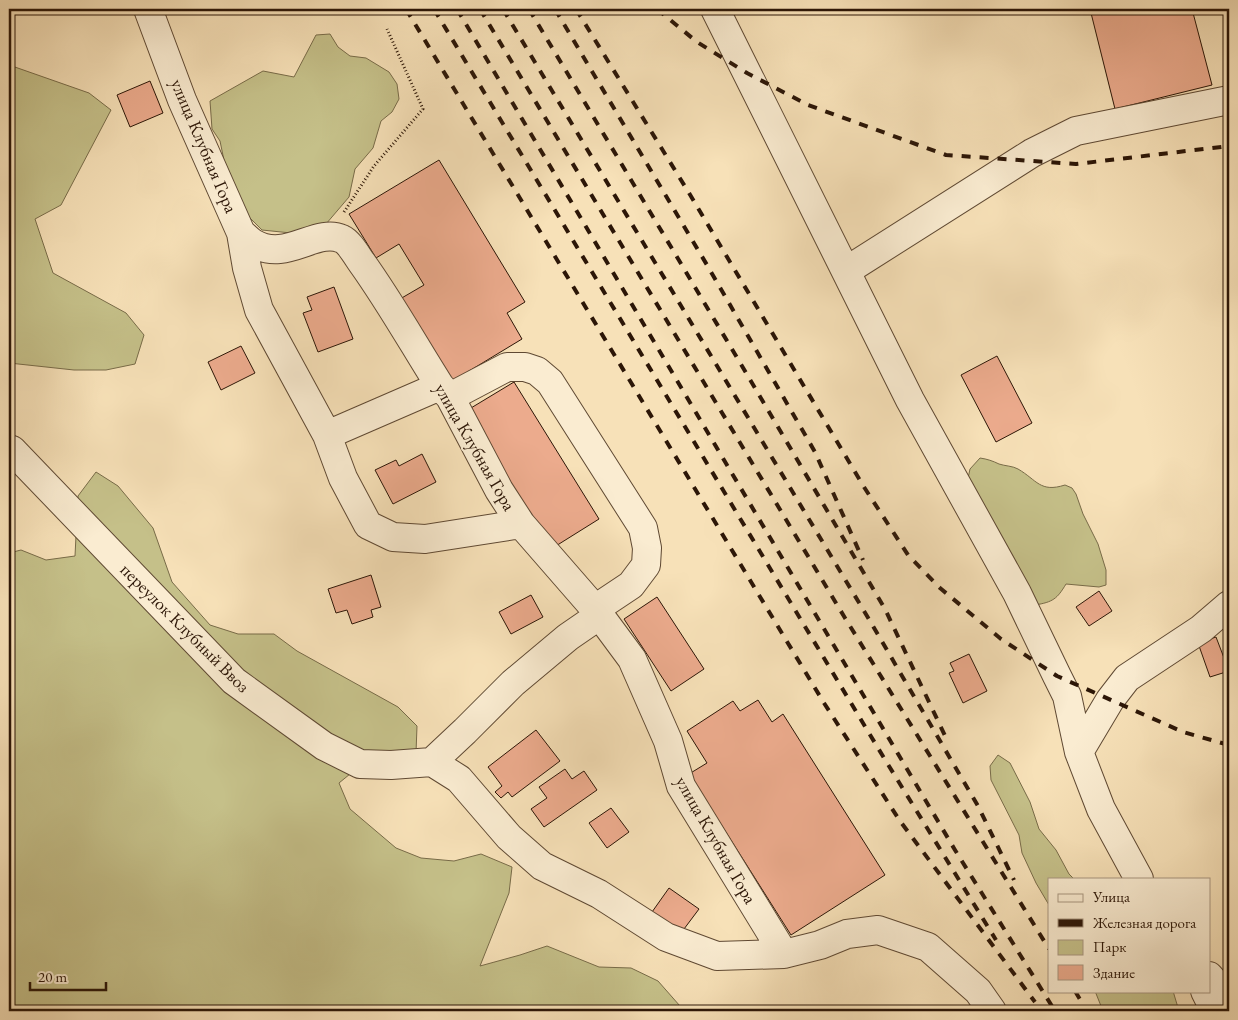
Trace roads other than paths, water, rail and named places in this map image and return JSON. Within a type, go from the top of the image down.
[{"type":"street","name":"улица Клубная Гора","points":[[148,9],[182,100],[241,233],[263,247],[275,249],[290,248],[326,236],[343,239],[353,251],[374,279],[445,392],[499,490],[521,524],[597,612],[632,659],[668,742],[681,786],[784,954]]},
{"type":"street","points":[[715,9],[910,400],[1016,593],[1064,689],[1079,752],[1101,809],[1138,878]]},
{"type":"street","points":[[846,272],[1032,153],[1076,131],[1229,100]]},
{"type":"street","points":[[241,233],[247,268],[259,310],[327,435],[343,478],[368,525],[393,537],[425,539],[521,524]]},
{"type":"street","points":[[327,435],[507,367],[525,367],[538,371],[550,382],[643,528],[647,548],[646,565],[632,585],[513,683],[432,762],[459,779],[509,837],[542,866],[600,894],[666,937],[717,956],[784,954],[820,945],[846,934],[878,930],[928,947],[978,991],[992,1011]]},
{"type":"street","name":"переулок Клубный Ввоз","points":[[12,450],[234,681],[324,746],[360,764],[391,765],[432,762]]},
{"type":"street","points":[[1079,752],[1110,700],[1127,678],[1201,629],[1229,606]]},
{"type":"street","points":[[1210,977],[1217,985],[1229,993]]},
{"type":"street","points":[[1206,992],[1215,1011]]},
{"type":"railway","points":[[406,9],[824,703],[900,821],[1035,1002]]},
{"type":"railway","points":[[434,9],[884,758],[996,940]]},
{"type":"railway","points":[[457,9],[955,850],[1055,1011]]},
{"type":"railway","points":[[480,9],[845,618],[1048,947]]},
{"type":"railway","points":[[503,9],[870,621],[978,806],[1014,880]]},
{"type":"railway","points":[[529,9],[885,609],[947,740]]},
{"type":"railway","points":[[555,9],[707,265],[815,452],[863,560]]},
{"type":"railway","points":[[576,9],[689,193],[864,487],[908,555],[940,588],[1001,639],[1057,676],[1183,732],[1229,745]]},
{"type":"railway","points":[[657,9],[697,42],[747,73],[808,105],[946,155],[1076,164],[1229,146]]},
{"type":"railway","points":[[1076,992],[1087,1011]]}]
